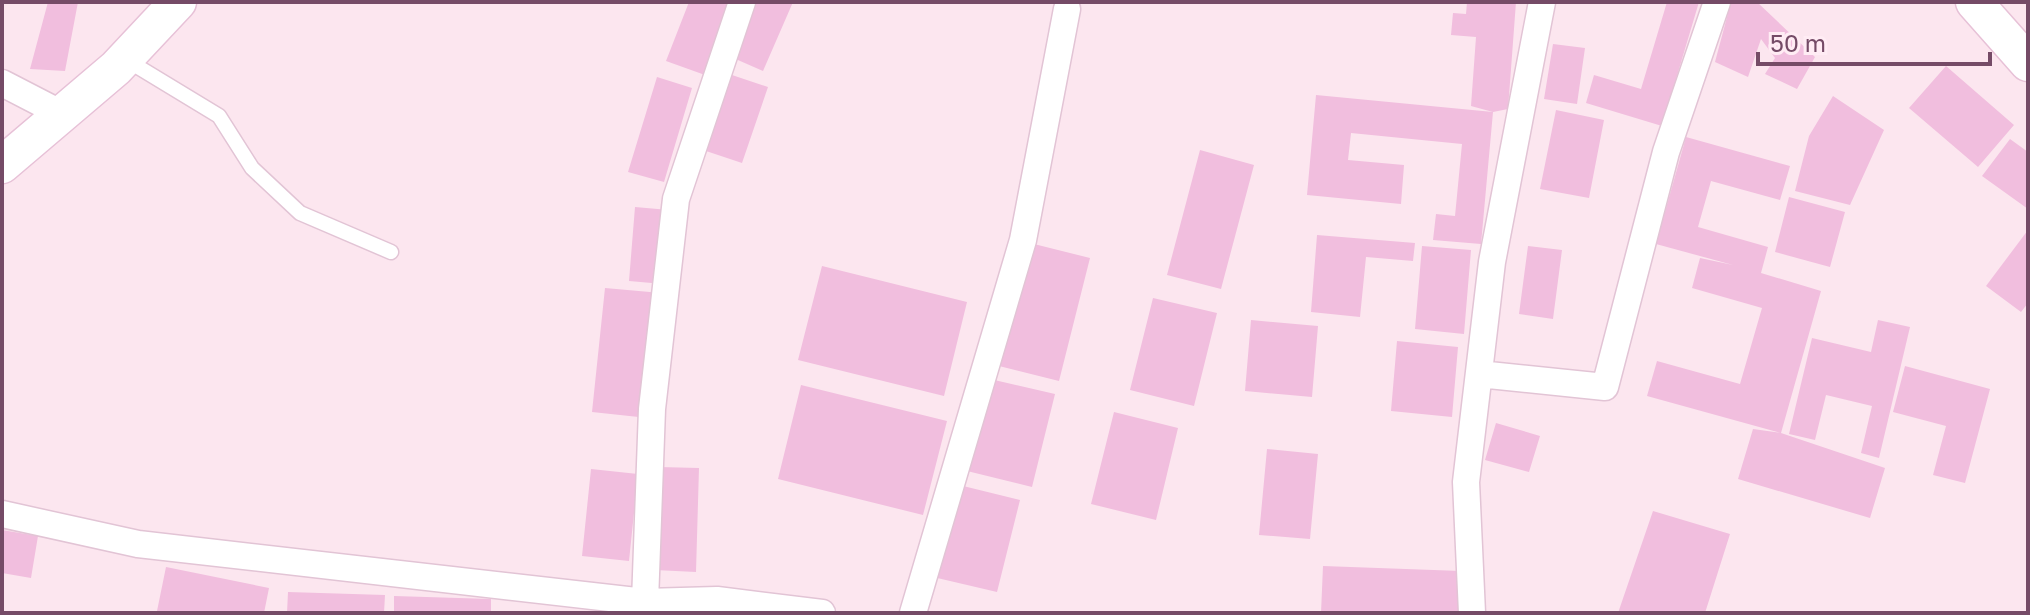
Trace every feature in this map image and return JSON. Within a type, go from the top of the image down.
[{"type":"street","points":[[2,165],[64,115],[125,59],[178,2]]},
{"type":"street","points":[[645,607],[652,409],[676,199],[742,2]]},
{"type":"street","points":[[1472,613],[1466,482],[1492,262],[1542,2]]},
{"type":"street","points":[[1479,374],[1605,387],[1666,152],[1717,2]]},
{"type":"street","points":[[1974,2],[2028,63]]},
{"type":"street","points":[[913,613],[1023,240],[1067,9]]},
{"type":"street","points":[[2,83],[64,115]]},
{"type":"street","points":[[2,514],[138,544],[498,582],[645,607],[717,600],[822,613]]},
{"type":"lane","points":[[125,59],[219,116],[252,168],[300,213],[391,252]]},
{"type":"building","points":[[48,2],[78,2],[65,71],[30,69]]},
{"type":"building","points":[[689,2],[733,2],[705,75],[666,61]]},
{"type":"building","points":[[755,2],[793,2],[763,71],[731,57]]},
{"type":"building","points":[[1467,2],[1516,2],[1508,109],[1493,112],[1471,106],[1476,37],[1451,35],[1453,13],[1466,14]]},
{"type":"building","points":[[1667,2],[1699,2],[1662,126],[1586,103],[1594,75],[1641,89]]},
{"type":"building","points":[[1731,2],[1757,2],[1815,57],[1797,89],[1765,74],[1775,58],[1761,39],[1748,77],[1715,62]]},
{"type":"building","points":[[1553,44],[1585,48],[1577,104],[1544,99]]},
{"type":"building","points":[[1946,66],[2014,125],[1978,167],[1909,108]]},
{"type":"building","points":[[729,74],[768,87],[742,163],[703,150]]},
{"type":"building","points":[[657,77],[692,88],[664,182],[628,172]]},
{"type":"building","points":[[1316,95],[1493,112],[1481,244],[1433,240],[1436,214],[1455,216],[1462,144],[1351,133],[1348,160],[1404,165],[1401,204],[1307,195]]},
{"type":"building","points":[[1833,96],[1884,130],[1850,205],[1795,191],[1809,136]]},
{"type":"building","points":[[1556,110],[1604,120],[1589,198],[1540,189]]},
{"type":"building","points":[[1686,137],[1790,166],[1780,200],[1711,181],[1698,227],[1768,247],[1761,273],[1821,291],[1781,433],[1647,396],[1657,361],[1740,384],[1762,308],[1692,288],[1700,258],[1733,265],[1656,244]]},
{"type":"building","points":[[2010,139],[2028,152],[2028,209],[1982,176]]},
{"type":"building","points":[[1200,150],[1254,165],[1221,289],[1167,275]]},
{"type":"building","points":[[1789,197],[1845,212],[1830,267],[1775,252]]},
{"type":"building","points":[[635,207],[669,210],[663,284],[629,281]]},
{"type":"building","points":[[2028,230],[2028,303],[2021,312],[1986,286]]},
{"type":"building","points":[[1317,235],[1415,243],[1413,261],[1366,257],[1360,317],[1311,312]]},
{"type":"building","points":[[1030,243],[1090,258],[1059,381],[999,366]]},
{"type":"building","points":[[1422,246],[1471,250],[1464,334],[1415,329]]},
{"type":"building","points":[[1528,246],[1562,250],[1553,319],[1519,314]]},
{"type":"building","points":[[822,266],[967,302],[944,396],[798,360]]},
{"type":"building","points":[[605,288],[661,293],[648,418],[592,412]]},
{"type":"building","points":[[1153,298],[1217,313],[1194,406],[1130,390]]},
{"type":"building","points":[[1251,320],[1318,326],[1312,397],[1245,391]]},
{"type":"building","points":[[1878,320],[1910,327],[1879,458],[1861,453],[1872,406],[1826,395],[1815,440],[1789,434],[1812,338],[1871,352]]},
{"type":"building","points":[[1397,341],[1458,347],[1452,417],[1391,411]]},
{"type":"building","points":[[1905,366],[1990,389],[1965,483],[1933,475],[1946,426],[1893,412]]},
{"type":"building","points":[[990,379],[1055,394],[1032,487],[967,471]]},
{"type":"building","points":[[801,385],[947,421],[923,515],[778,479]]},
{"type":"building","points":[[1114,412],[1178,428],[1156,520],[1091,504]]},
{"type":"building","points":[[1496,423],[1540,436],[1529,472],[1485,460]]},
{"type":"building","points":[[1753,429],[1781,433],[1885,468],[1870,518],[1738,479]]},
{"type":"building","points":[[1267,449],[1318,454],[1310,539],[1259,535]]},
{"type":"building","points":[[659,467],[699,468],[696,572],[655,570]]},
{"type":"building","points":[[591,469],[638,474],[629,561],[582,556]]},
{"type":"building","points":[[955,484],[1020,500],[997,592],[933,577]]},
{"type":"building","points":[[1653,511],[1730,534],[1705,613],[1618,613]]},
{"type":"building","points":[[2,530],[38,536],[31,578],[2,573]]},
{"type":"building","points":[[1323,566],[1461,571],[1459,613],[1321,613]]},
{"type":"building","points":[[166,567],[269,588],[264,613],[157,611]]},
{"type":"building","points":[[288,592],[385,595],[384,613],[287,613]]},
{"type":"building","points":[[394,596],[491,599],[491,613],[394,613]]}]
